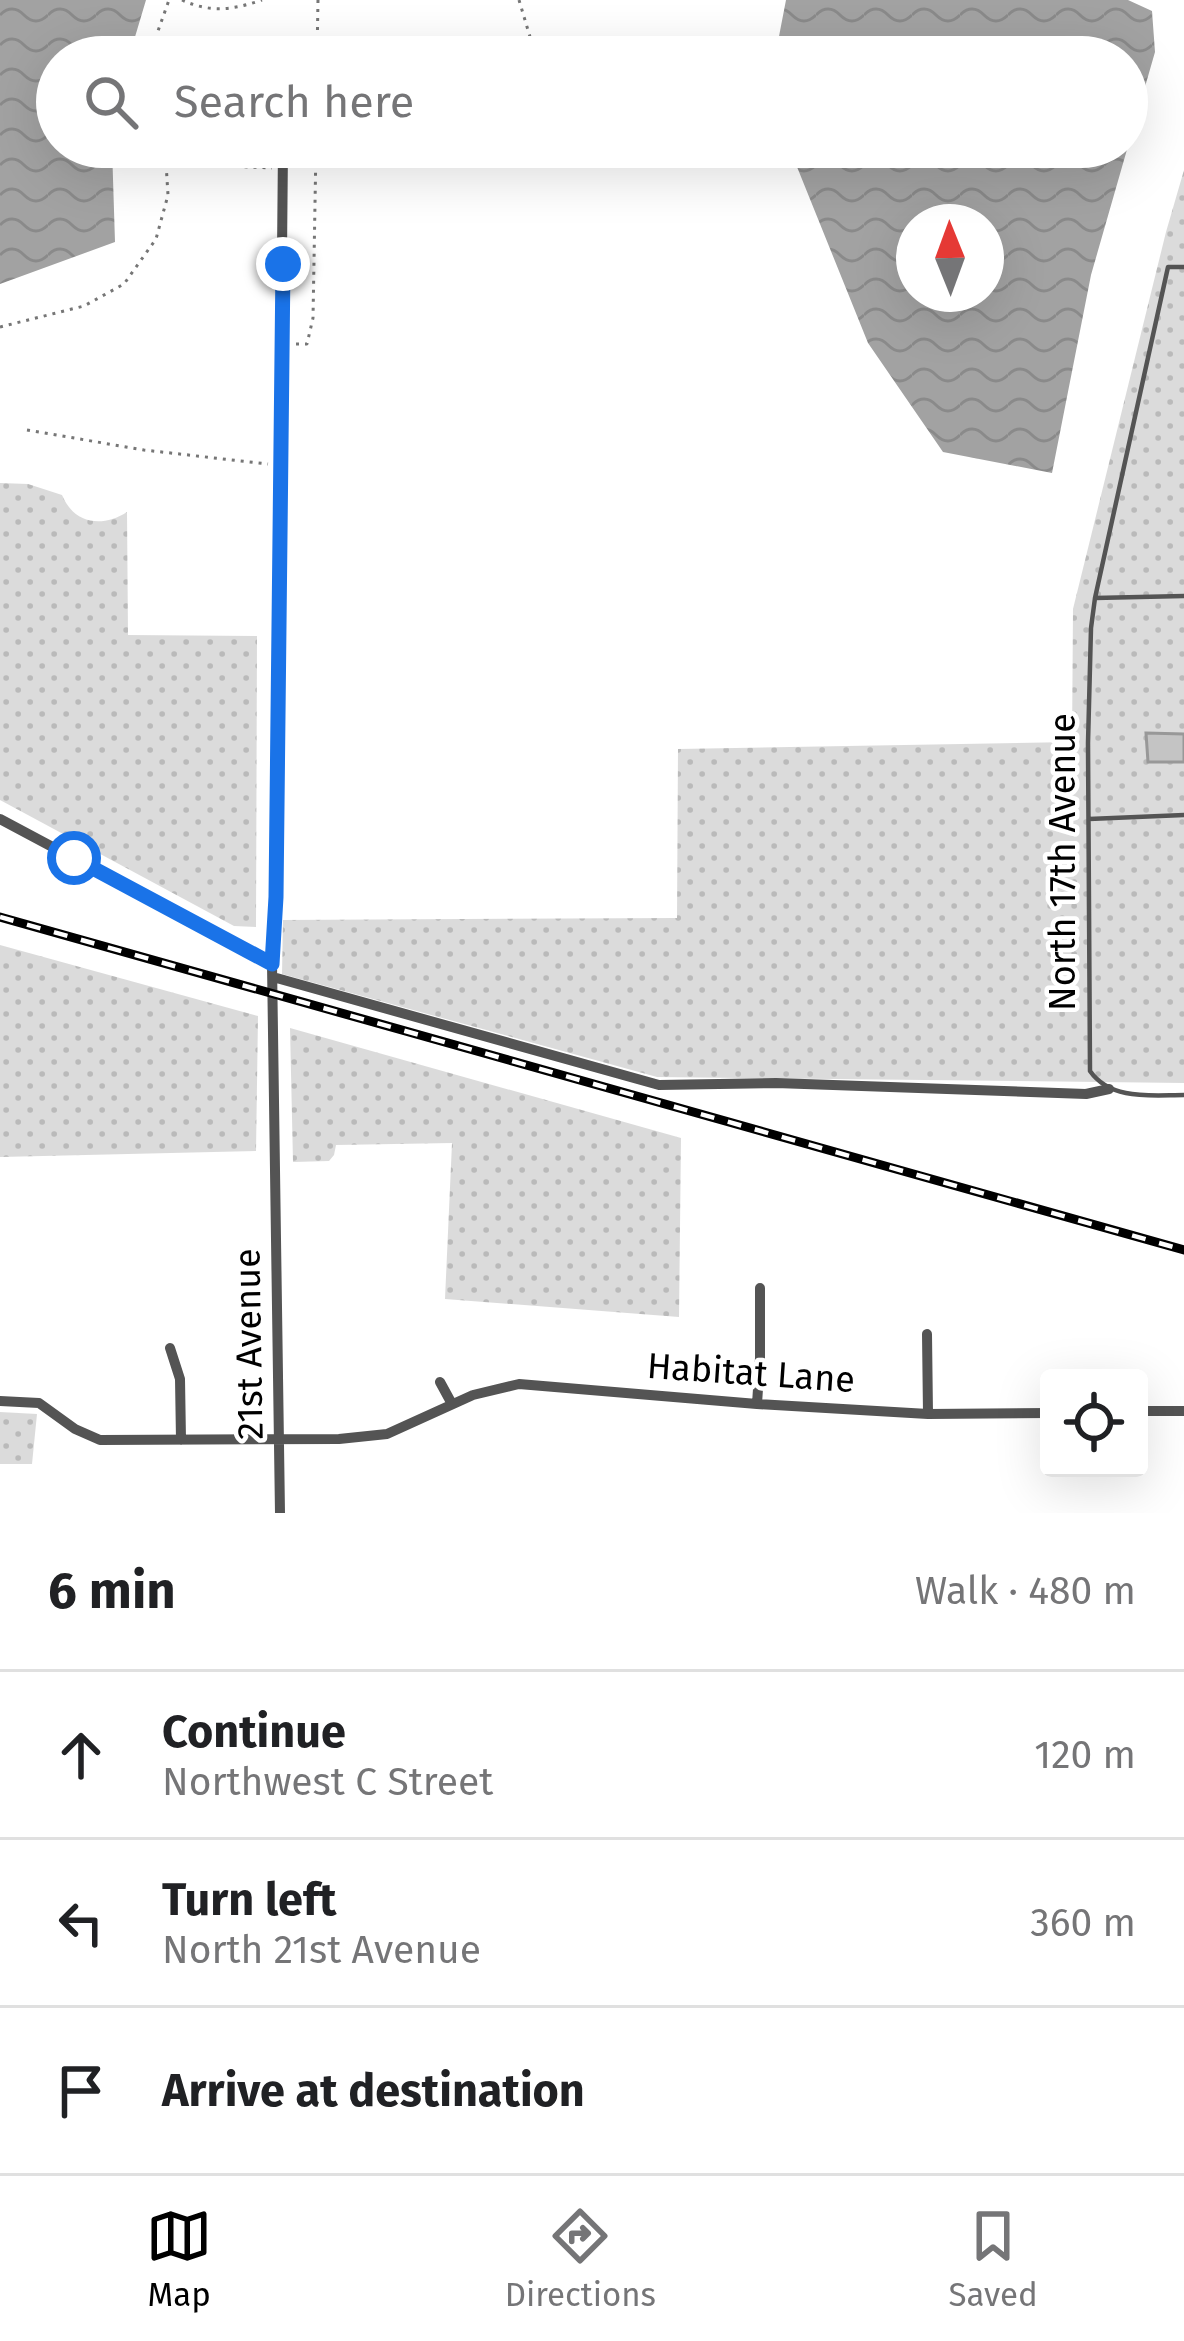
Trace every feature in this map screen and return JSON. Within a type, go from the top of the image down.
[{"type":"street","name":"21st Avenue","points":[[280,1513],[273,971],[283,169]]},
{"type":"street","points":[[0,819],[273,971],[659,1085],[776,1083],[1086,1094],[1109,1089]]},
{"type":"street","points":[[757,1404],[760,1288]]},
{"type":"street","points":[[927,1334],[928,1414]]},
{"type":"street","points":[[170,1348],[180,1379],[181,1440]]},
{"type":"street","points":[[440,1382],[452,1404]]},
{"type":"street","name":"Habitat Lane","points":[[0,1401],[39,1403],[100,1440],[339,1439],[387,1434],[472,1395],[519,1384],[928,1414],[1040,1413]]},
{"type":"street","points":[[1148,1412],[1184,1411]]},
{"type":"lane","name":"North 17th Avenue","points":[[1109,1089],[1090,1072],[1088,1046],[1091,628],[1168,267],[1184,267]]},
{"type":"lane","points":[[1094,598],[1184,596]]},
{"type":"lane","points":[[1089,819],[1184,815]]},
{"type":"lane","points":[[1109,1089],[1184,1095]]},
{"type":"path","points":[[157,36],[169,0]]},
{"type":"path","points":[[182,0],[205,9],[235,9],[262,0]]},
{"type":"path","points":[[317,36],[318,0]]},
{"type":"path","points":[[519,0],[530,36]]},
{"type":"path","points":[[0,327],[84,306],[124,284],[156,239],[168,195],[166,168]]},
{"type":"path","points":[[262,168],[283,169]]},
{"type":"path","points":[[282,345],[307,344],[314,317],[316,168]]},
{"type":"path","points":[[27,430],[123,447],[281,465]]},
{"type":"shaded area","points":[[1184,170],[1184,1083],[657,1077],[282,974],[283,920],[677,918],[678,749],[1072,742],[1073,609]]},
{"type":"shaded area","points":[[0,483],[28,484],[62,495],[74,512],[90,520],[108,520],[127,512],[128,635],[257,636],[256,927],[234,926],[0,800]]},
{"type":"shaded area","points":[[0,945],[258,1016],[256,1151],[0,1157]]},
{"type":"shaded area","points":[[290,1028],[681,1138],[679,1317],[445,1299],[452,1143],[336,1145],[329,1161],[293,1162]]},
{"type":"shaded area","points":[[0,1412],[37,1414],[32,1464],[0,1464]]},
{"type":"water","points":[[0,0],[146,0],[135,36],[36,36],[36,168],[113,168],[115,242],[0,284]]},
{"type":"water","points":[[786,0],[1128,0],[1152,11],[1155,52],[1148,76],[1148,36],[779,36]]},
{"type":"water","points":[[797,168],[1122,168],[1091,275],[1052,473],[943,452],[868,343]]},
{"type":"building","points":[[1146,733],[1184,734],[1184,762],[1148,762]]},
{"type":"railway","points":[[0,917],[1184,1250]]},
{"type":"route","points":[[74,858],[272,964],[283,264]]}]
